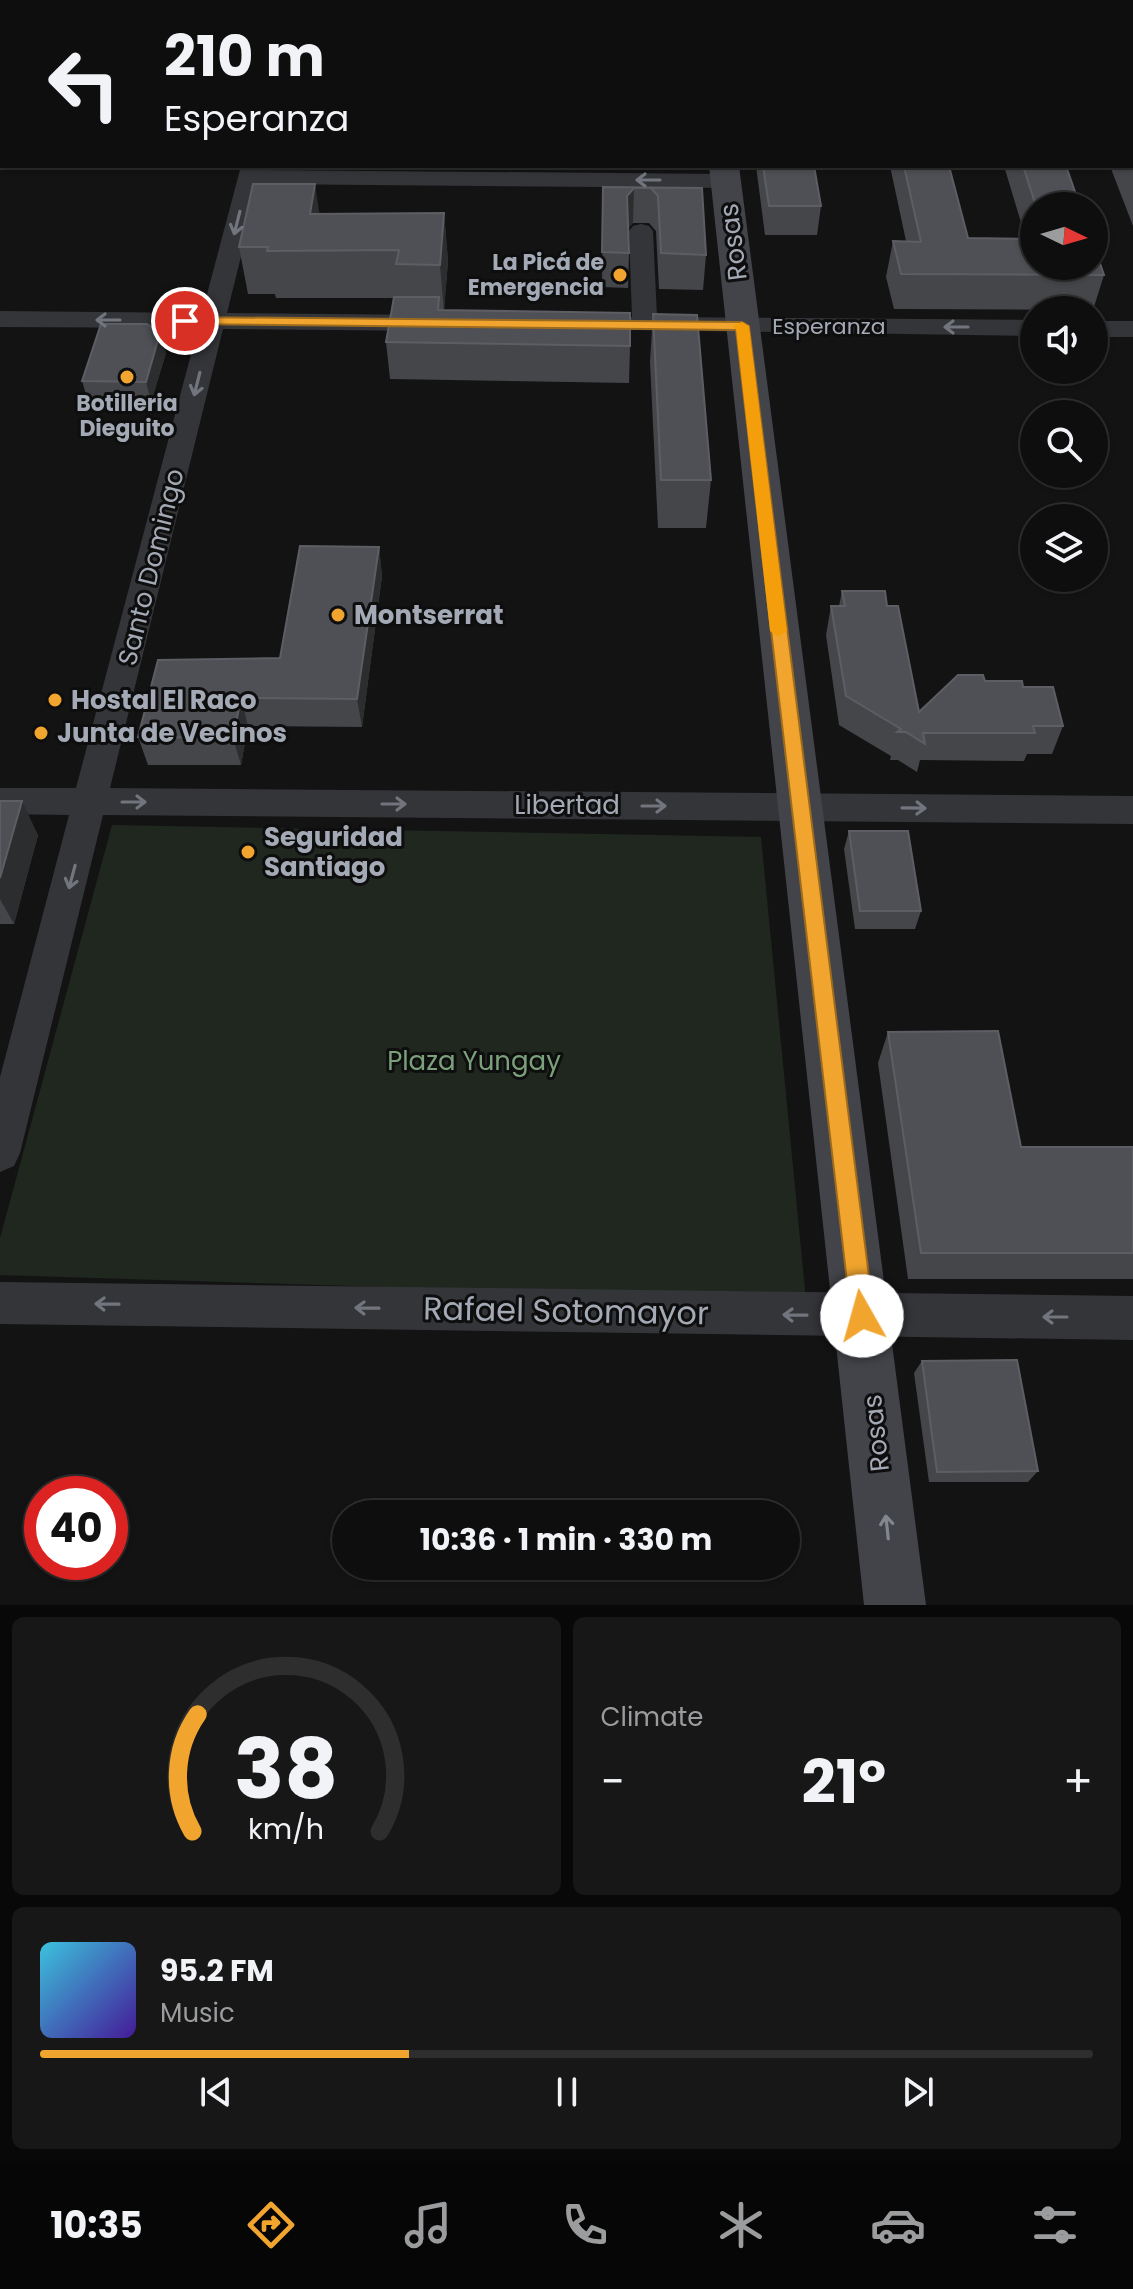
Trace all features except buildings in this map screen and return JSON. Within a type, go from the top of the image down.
[{"type":"street","points":[[250,172],[725,174]]},
{"type":"street","name":"Santo Domingo","points":[[0,1153],[92,802],[250,172]]},
{"type":"street","name":"Rosas","points":[[725,174],[895,1605]]},
{"type":"street","points":[[641,231],[645,325]]},
{"type":"street","points":[[0,319],[460,323]]},
{"type":"street","name":"Esperanza","points":[[552,324],[1020,328]]},
{"type":"street","points":[[1108,329],[1133,329]]},
{"type":"street","name":"Libertad","points":[[0,801],[1133,810]]},
{"type":"street","name":"Rafael Sotomayor","points":[[0,1303],[1133,1318]]},
{"type":"green space","name":"Plaza Yungay","points":[[112,825],[761,837],[806,1300],[0,1275],[0,1238]]},
{"type":"slow traffic","points":[[739,326],[742,326],[778,631]]},
{"type":"place","name":"La Picá de Emergencia","points":[[620,275]]},
{"type":"place","name":"Botilleria Dieguito","points":[[127,377]]},
{"type":"place","name":"Montserrat","points":[[338,615]]},
{"type":"place","name":"Hostal El Raco","points":[[55,700]]},
{"type":"place","name":"Junta de Vecinos","points":[[41,733]]},
{"type":"place","name":"Seguridad Santiago","points":[[248,852]]},
{"type":"route","points":[[185,321],[742,326],[862,1316]]}]
